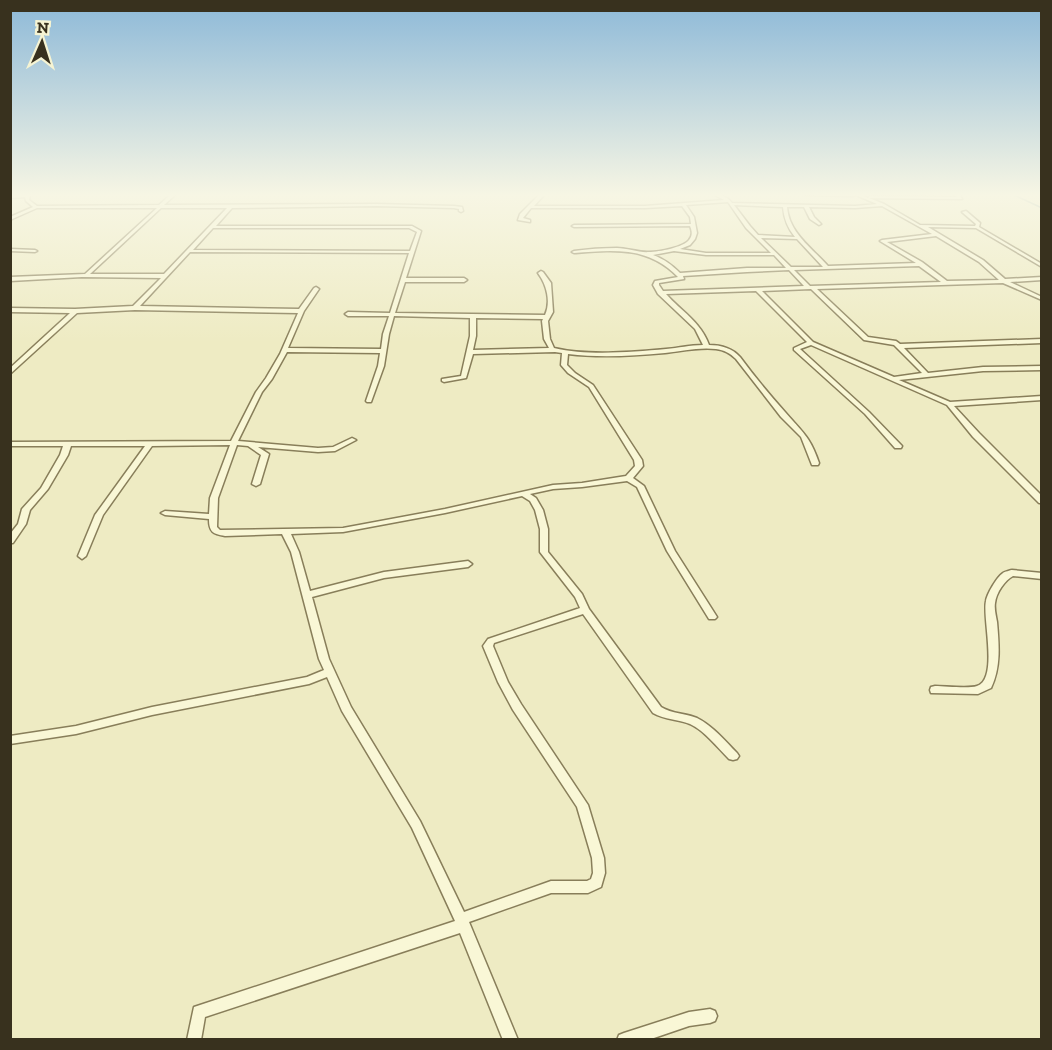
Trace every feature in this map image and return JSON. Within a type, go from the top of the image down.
[{"type":"street","points":[[84,276],[120,244]]},
{"type":"street","points":[[135,308],[195,244]]},
{"type":"street","points":[[369,401],[381,366],[386,334],[414,244]]},
{"type":"street","points":[[684,249],[690,244]]},
{"type":"street","points":[[764,244],[866,339],[891,342],[899,346],[926,374]]},
{"type":"street","points":[[802,244],[827,268]]},
{"type":"street","points":[[887,244],[947,284]]},
{"type":"street","points":[[952,244],[981,261],[1004,281],[1041,299]]},
{"type":"street","points":[[1005,244],[1041,266]]},
{"type":"street","points":[[574,252],[625,248],[648,254],[670,265],[680,275],[747,270],[920,264]]},
{"type":"street","points":[[648,254],[684,249],[700,253],[774,254]]},
{"type":"street","points":[[10,250],[34,251]]},
{"type":"street","points":[[188,251],[412,252]]},
{"type":"street","points":[[732,254],[736,259]]},
{"type":"street","points":[[741,264],[747,270]]},
{"type":"street","points":[[348,314],[545,317],[550,312],[549,288],[541,273]]},
{"type":"street","points":[[680,275],[682,278],[656,283],[699,329],[706,346]]},
{"type":"street","points":[[10,279],[165,276]]},
{"type":"street","points":[[664,294],[947,284],[1041,278]]},
{"type":"street","points":[[404,280],[464,280]]},
{"type":"street","points":[[316,289],[301,311],[302,314],[285,350],[259,392],[234,443],[214,498],[213,527],[217,532],[286,533],[343,530],[445,511],[540,489],[628,478],[639,466],[638,460],[591,386],[582,378],[569,372],[564,365],[565,352]]},
{"type":"street","points":[[758,290],[811,343],[949,404],[975,435],[1041,501]]},
{"type":"street","points":[[10,310],[75,311],[135,308],[301,311]]},
{"type":"street","points":[[10,372],[75,311]]},
{"type":"street","points":[[444,380],[464,377],[473,336],[472,315]]},
{"type":"street","points":[[545,317],[547,339],[549,346],[554,350]]},
{"type":"street","points":[[899,346],[1041,341]]},
{"type":"street","points":[[811,343],[796,349],[867,413],[898,447]]},
{"type":"street","points":[[470,352],[554,350],[637,352],[706,346],[728,350],[736,356],[762,385],[777,407],[802,432],[815,463]]},
{"type":"street","points":[[285,350],[383,351]]},
{"type":"street","points":[[893,378],[983,369],[1041,368]]},
{"type":"street","points":[[949,404],[1041,398]]},
{"type":"street","points":[[10,444],[234,443],[251,446],[335,449],[352,440]]},
{"type":"street","points":[[10,541],[22,524],[26,509],[44,489],[64,455],[68,443]]},
{"type":"street","points":[[82,556],[99,515],[150,443]]},
{"type":"street","points":[[251,446],[265,454],[256,484]]},
{"type":"street","points":[[628,478],[640,486],[671,551],[712,617]]},
{"type":"street","points":[[533,500],[540,489]]},
{"type":"street","points":[[523,493],[533,500],[539,510],[544,529],[544,552],[579,596],[585,610],[657,710],[666,716],[699,724],[734,756]]},
{"type":"street","points":[[165,513],[213,517]]},
{"type":"street","points":[[286,533],[295,552],[318,638],[330,672],[346,708],[416,825],[462,922],[511,1040]]},
{"type":"street","points":[[306,595],[384,575],[468,564]]},
{"type":"street","points":[[935,690],[978,690],[987,686],[992,672],[994,647],[990,602],[994,590],[1006,575],[1012,573],[1041,576]]},
{"type":"street","points":[[194,1040],[199,1012],[462,922],[551,887],[588,887],[596,883],[598,858],[582,805],[517,707],[496,668],[488,646],[491,641],[585,610]]},
{"type":"street","points":[[10,740],[76,730],[152,711],[309,680],[330,672]]},
{"type":"street","points":[[624,1040],[689,1019],[710,1016]]}]
